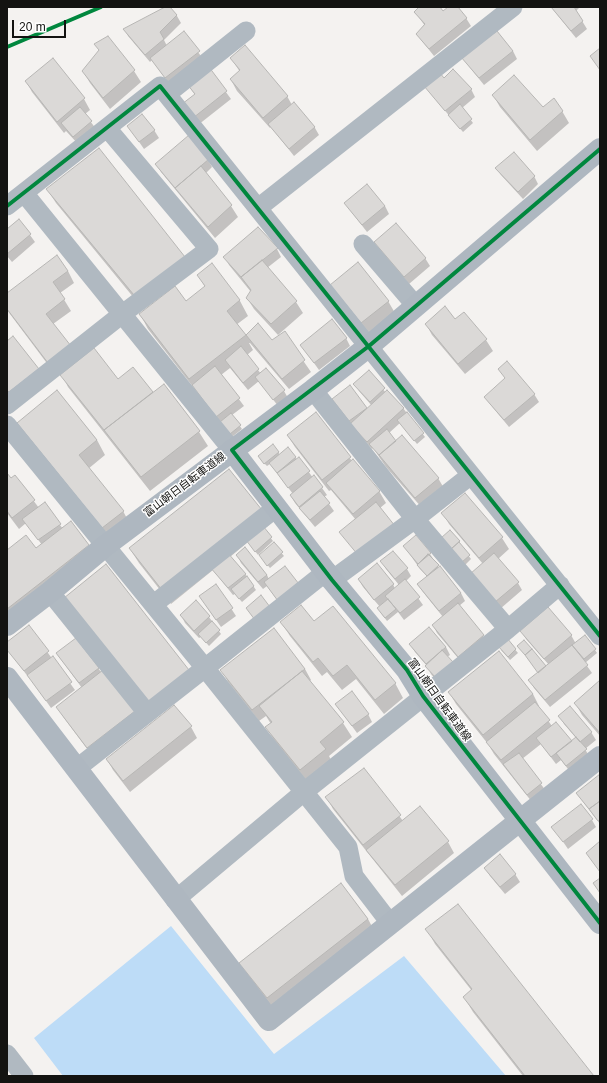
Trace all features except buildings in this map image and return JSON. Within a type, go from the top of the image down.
[{"type":"street","points":[[258,208],[513,7]]},
{"type":"street","points":[[167,94],[246,31]]},
{"type":"street","points":[[7,206],[160,86],[600,636]]},
{"type":"street","points":[[7,405],[121,315],[209,249],[107,128]]},
{"type":"street","points":[[24,193],[121,315],[232,450],[369,346],[600,149]]},
{"type":"street","points":[[363,244],[416,306]]},
{"type":"street","points":[[313,390],[415,519],[508,629]]},
{"type":"street","points":[[7,425],[154,604],[348,847],[354,876],[390,923]]},
{"type":"street","name":"富山朝日自転車道線","points":[[7,625],[50,592],[105,546],[232,450],[407,670],[423,696],[600,923]]},
{"type":"street","points":[[76,769],[205,668],[330,575],[415,519],[471,475]]},
{"type":"street","points":[[154,604],[277,507]]},
{"type":"street","points":[[175,900],[304,791],[508,629],[560,585]]},
{"type":"street","points":[[50,592],[147,713]]},
{"type":"street","points":[[7,678],[175,900],[269,1020],[600,757]]},
{"type":"street","points":[[7,1054],[24,1076]]},
{"type":"water","points":[[171,926],[274,1054],[404,956],[506,1076],[63,1076],[34,1038]]},
{"type":"cycle path","points":[[7,47],[101,7]]},
{"type":"cycle path","points":[[7,206],[160,86],[600,636]]},
{"type":"cycle path","points":[[600,149],[369,346],[232,450],[332,580],[407,670],[423,696],[600,923]]}]
